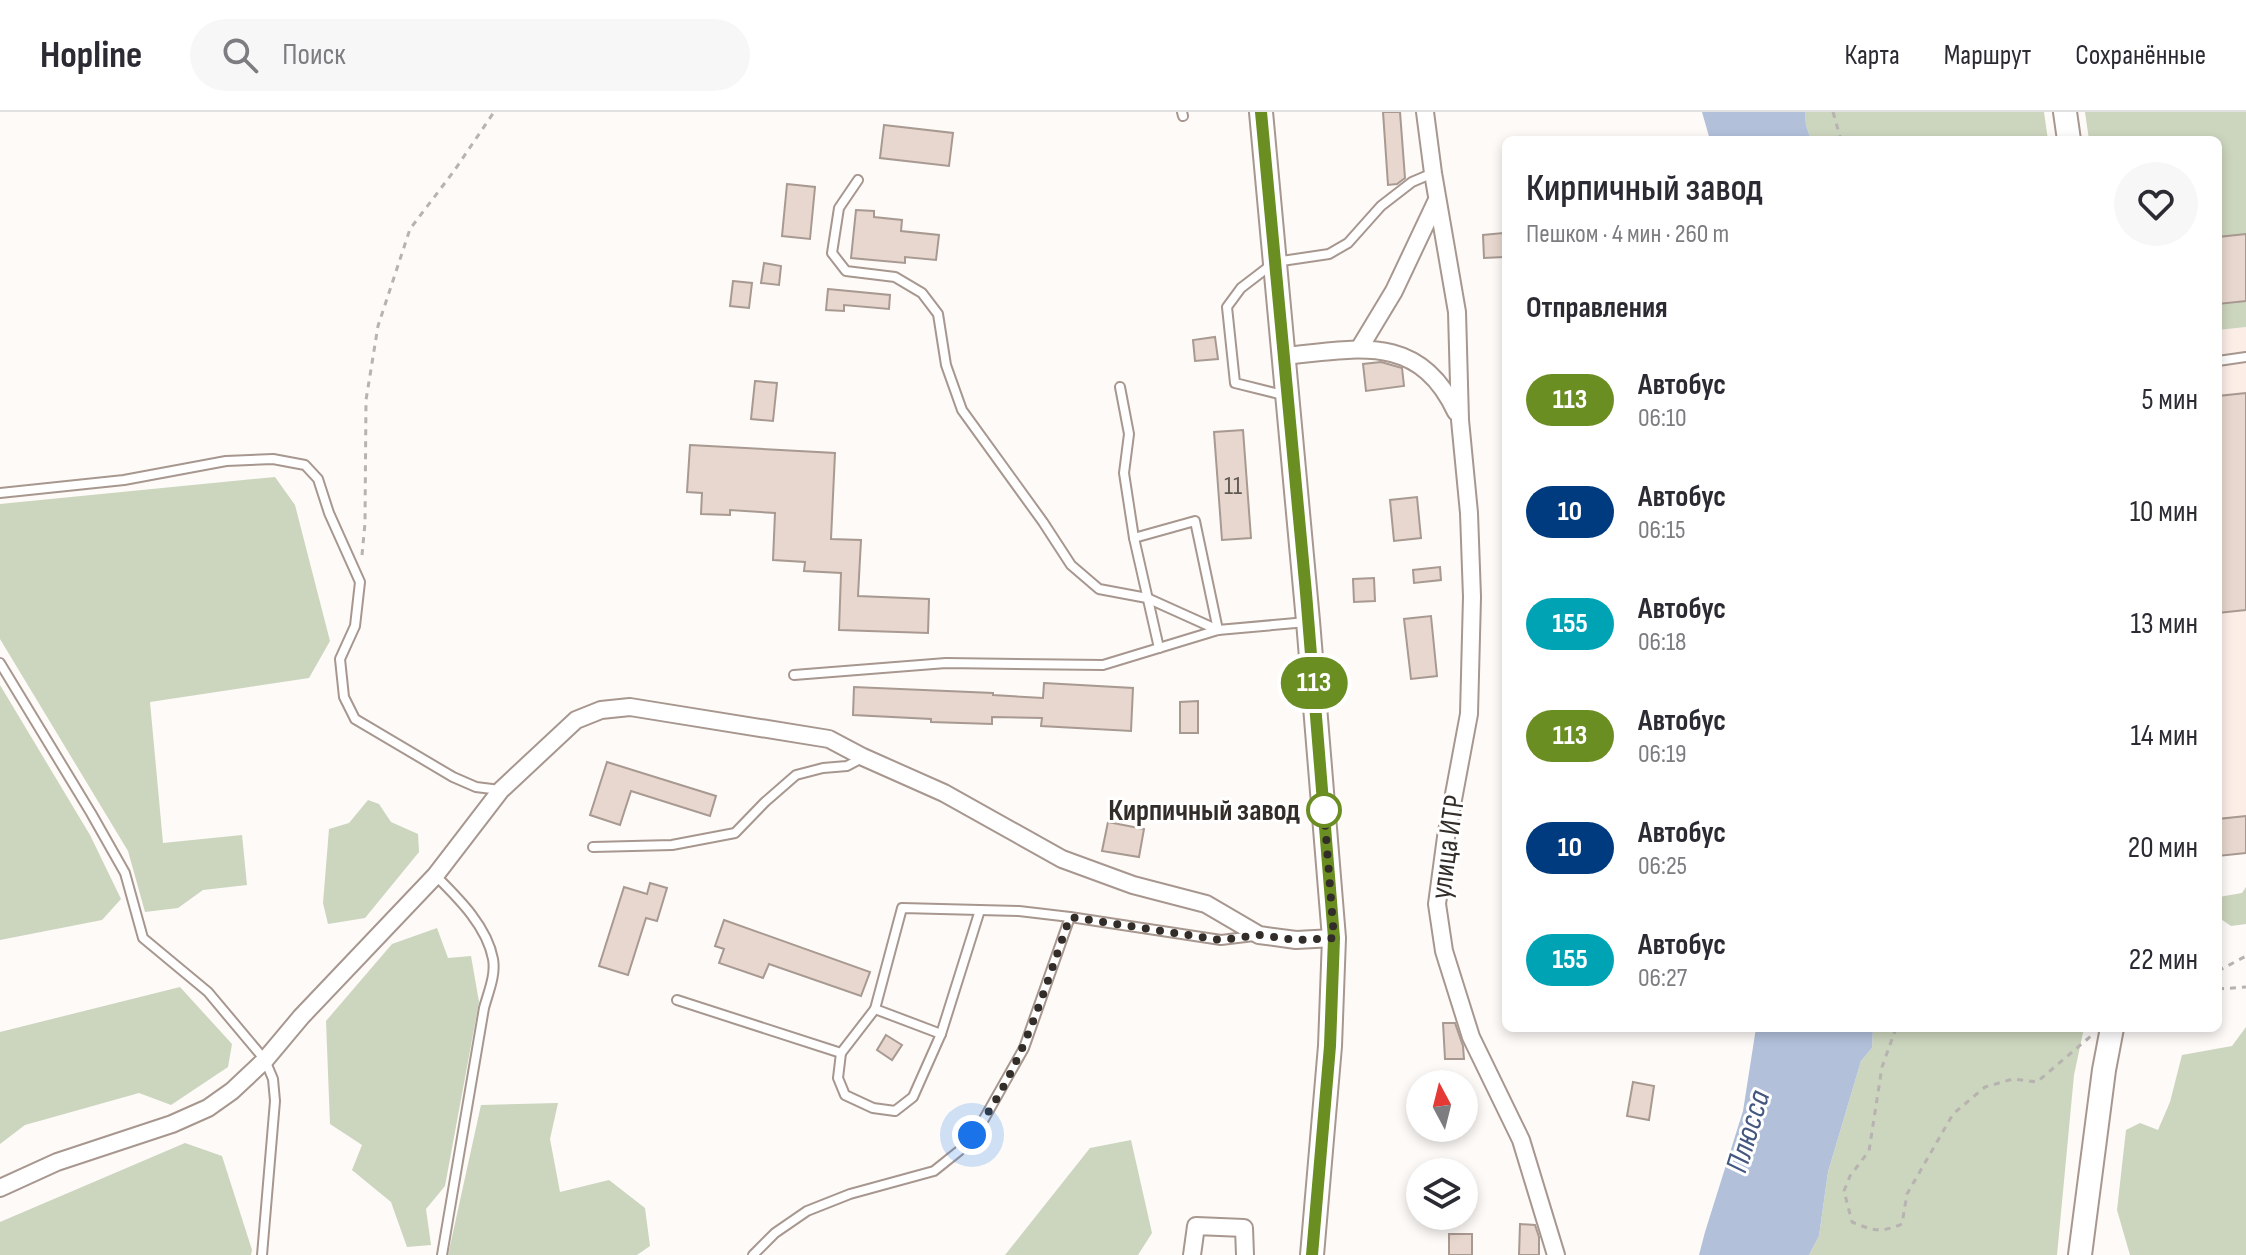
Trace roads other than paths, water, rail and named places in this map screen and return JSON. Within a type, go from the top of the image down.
[{"type":"main road","points":[[1261,112],[1334,938],[1330,1046],[1312,1255]]},
{"type":"main road","points":[[2065,112],[2068,136]]},
{"type":"main road","points":[[2080,1255],[2104,1070],[2102,1032]]},
{"type":"street","name":"улица ИТР","points":[[1425,112],[1457,312],[1460,420],[1469,513],[1472,597],[1469,714],[1437,904],[1444,951],[1471,1037],[1521,1140],[1556,1255]]},
{"type":"street","points":[[1356,349],[1394,291],[1437,200]]},
{"type":"street","name":"улица ИТР","points":[[1284,356],[1356,349],[1404,356],[1427,370],[1447,392],[1460,420]]},
{"type":"street","points":[[0,1188],[57,1162],[172,1124],[208,1108],[232,1091],[265,1060],[301,1017],[435,876],[501,790],[576,720],[601,710],[630,707],[829,739],[944,793],[1062,859],[1133,885],[1206,904],[1259,935],[1296,940],[1334,938]]},
{"type":"street","points":[[1192,1255],[1196,1226],[1244,1228],[1245,1255]]},
{"type":"lane","points":[[1288,396],[1235,383],[1227,307],[1241,288],[1275,262],[1329,254],[1348,243],[1381,206],[1412,182],[1433,173]]},
{"type":"lane","points":[[858,180],[839,208],[832,253],[846,271],[895,277],[922,293],[938,314],[946,365],[962,410],[1071,565],[1099,589],[1147,598],[1218,630]]},
{"type":"lane","points":[[2222,360],[2246,357]]},
{"type":"lane","points":[[1120,387],[1129,434],[1124,473],[1134,538],[1159,648]]},
{"type":"lane","points":[[0,493],[124,480],[226,461],[273,459],[305,465],[318,479],[329,513],[360,582],[355,626],[340,659],[344,697],[355,719],[453,777],[476,787],[501,790]]},
{"type":"lane","points":[[1134,538],[1195,521],[1218,630]]},
{"type":"lane","points":[[794,675],[946,663],[1103,665],[1218,630],[1308,621]]},
{"type":"lane","points":[[0,663],[125,873],[143,938],[208,992],[265,1060],[273,1079],[275,1101],[262,1255]]},
{"type":"lane","points":[[593,847],[672,845],[735,833],[796,775],[847,766],[863,757]]},
{"type":"lane","points":[[435,876],[459,899],[482,931],[493,958],[493,975],[484,1008],[442,1255]]},
{"type":"lane","points":[[980,910],[941,1034],[913,1097],[895,1111],[873,1108],[845,1095],[838,1078],[841,1053],[875,1009],[902,908],[980,910],[1019,911],[1221,940],[1259,935]]},
{"type":"lane","points":[[753,1255],[775,1233],[807,1211],[850,1194],[934,1171],[959,1151],[984,1119],[1024,1048],[1070,917]]},
{"type":"lane","points":[[677,1000],[841,1053]]},
{"type":"lane","points":[[875,1009],[941,1034]]},
{"type":"water","points":[[1702,112],[1805,112],[1810,136],[1709,136]]},
{"type":"water","name":"Плюсса","points":[[1755,1032],[1873,1032],[1872,1048],[1861,1061],[1828,1172],[1819,1236],[1809,1255],[1699,1255],[1743,1111]]},
{"type":"place","name":"Кирпичный завод","points":[[1324,810]]}]
